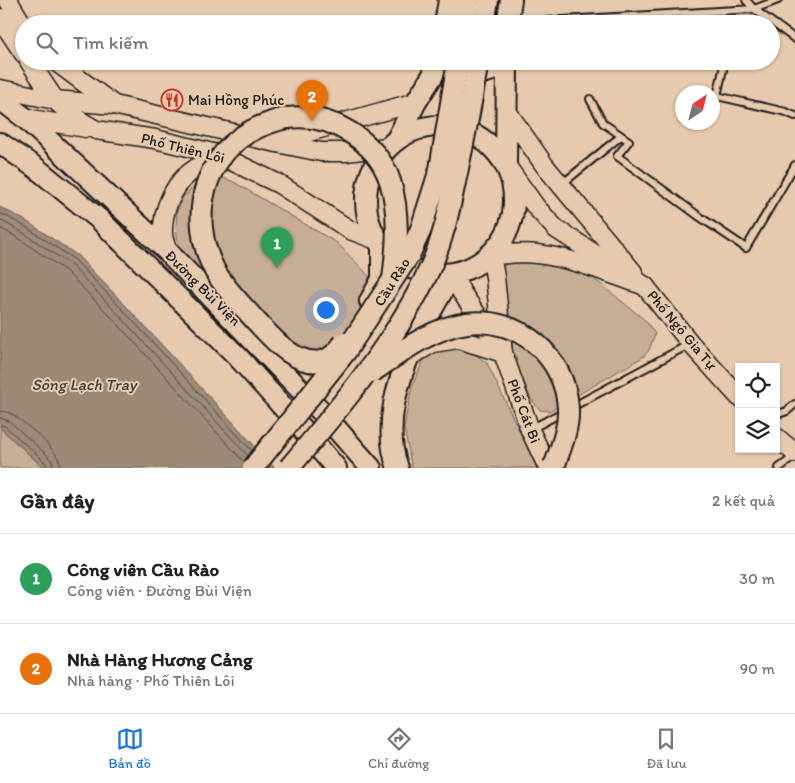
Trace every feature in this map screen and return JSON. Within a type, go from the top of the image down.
[{"type":"main road","points":[[8,0],[17,15]]},
{"type":"main road","points":[[446,15],[449,0]]},
{"type":"main road","points":[[466,15],[468,0]]},
{"type":"main road","points":[[486,15],[488,0]]},
{"type":"main road","points":[[508,15],[511,0]]},
{"type":"main road","points":[[0,18],[15,40]]},
{"type":"main road","name":"Phố Thiên Lôi","points":[[35,70],[54,100],[74,117],[96,130],[155,139],[217,154],[279,184],[350,230],[379,243]]},
{"type":"main road","name":"Phố Thiên Lôi","points":[[67,70],[114,105],[272,142],[321,152],[346,152],[392,143]]},
{"type":"main road","points":[[392,143],[409,132],[431,126],[453,127],[474,134],[493,147],[506,165],[514,188],[514,213],[506,236],[491,256],[473,268],[452,274],[432,275],[413,270],[396,260],[379,243],[368,222],[365,202],[368,182],[375,163],[392,143],[434,70]]},
{"type":"main road","name":"Cầu Rào","points":[[253,468],[346,352],[409,255],[421,228],[440,168],[457,70]]},
{"type":"main road","points":[[460,70],[469,74],[486,73],[492,70]]},
{"type":"main road","name":"Cầu Rào","points":[[289,468],[362,379],[417,294],[431,266],[443,232],[451,200],[476,70]]},
{"type":"main road","points":[[506,165],[507,70]]},
{"type":"main road","points":[[2,91],[54,100],[114,105]]},
{"type":"main road","name":"Đường Bùi Viện","points":[[2,91],[25,118],[168,252],[319,409],[371,468]]},
{"type":"main road","points":[[272,142],[416,102]]},
{"type":"main road","points":[[506,110],[561,185],[645,286]]},
{"type":"main road","points":[[0,116],[25,118],[96,130]]},
{"type":"main road","points":[[379,243],[382,279],[362,317],[344,343],[330,358],[320,361],[308,361],[296,357],[274,340],[230,291],[216,272],[205,245],[201,216],[205,189],[210,174],[225,152],[246,133],[274,120],[290,117],[319,120],[334,124],[348,131],[373,152],[389,180],[396,210],[394,279]]},
{"type":"main road","name":"Đường Bùi Viện","points":[[0,143],[36,168],[99,219],[238,357],[336,468]]},
{"type":"main road","points":[[168,252],[163,234],[168,203],[177,187],[188,174],[217,154]]},
{"type":"main road","name":"Phố Ngô Gia Tự","points":[[506,165],[536,207],[556,229],[645,286],[691,344],[735,393]]},
{"type":"main road","name":"Phố Ngô Gia Tự","points":[[491,256],[516,253],[552,256],[591,267],[645,286]]},
{"type":"main road","name":"Phố Cát Bi","points":[[491,256],[503,353],[530,430],[548,468]]},
{"type":"main road","points":[[398,468],[392,454],[394,402],[407,361],[452,274]]},
{"type":"main road","name":"Phố Cát Bi","points":[[452,274],[462,293],[503,353]]},
{"type":"main road","points":[[362,379],[425,338],[466,323],[484,323],[509,328],[524,334],[548,354],[566,390],[568,410],[566,428],[552,468]]},
{"type":"main road","points":[[407,361],[433,344],[458,339],[503,353]]},
{"type":"main road","points":[[780,441],[795,455]]},
{"type":"lane","points":[[746,0],[762,15]]},
{"type":"lane","points":[[648,15],[754,9],[778,0]]},
{"type":"lane","points":[[780,28],[795,39]]},
{"type":"lane","points":[[723,70],[717,96],[786,112],[795,116]]},
{"type":"lane","points":[[590,100],[603,123],[629,141],[617,156],[746,248],[795,165]]},
{"type":"lane","points":[[561,185],[621,136]]},
{"type":"lane","points":[[530,430],[691,344]]},
{"type":"lane","points":[[780,414],[787,412],[795,404]]},
{"type":"lane","points":[[779,468],[795,455]]},
{"type":"shaded area","points":[[219,177],[232,181],[337,243],[369,276],[376,298],[327,372],[311,374],[281,360],[179,252],[176,227],[177,212],[183,197],[199,182]]},
{"type":"shaded area","points":[[527,257],[577,268],[598,282],[646,321],[655,334],[649,350],[643,357],[550,411],[540,410],[531,399],[506,338],[501,273],[507,260]]},
{"type":"shaded area","points":[[458,348],[476,355],[487,363],[537,468],[412,468],[404,428],[412,386],[423,361],[436,351]]},
{"type":"shaded area","points":[[0,428],[38,462],[44,468],[0,468]]},
{"type":"water","name":"Sông Lạch Tray","points":[[0,207],[28,222],[78,256],[275,468],[44,468],[0,428]]},
{"type":"place","name":"Mai Hồng Phúc","points":[[172,100]]},
{"type":"place","name":"Nhà Hàng Hương Cảng","points":[[312,121]]},
{"type":"place","name":"Công viên Cầu Rào","points":[[277,268]]}]
